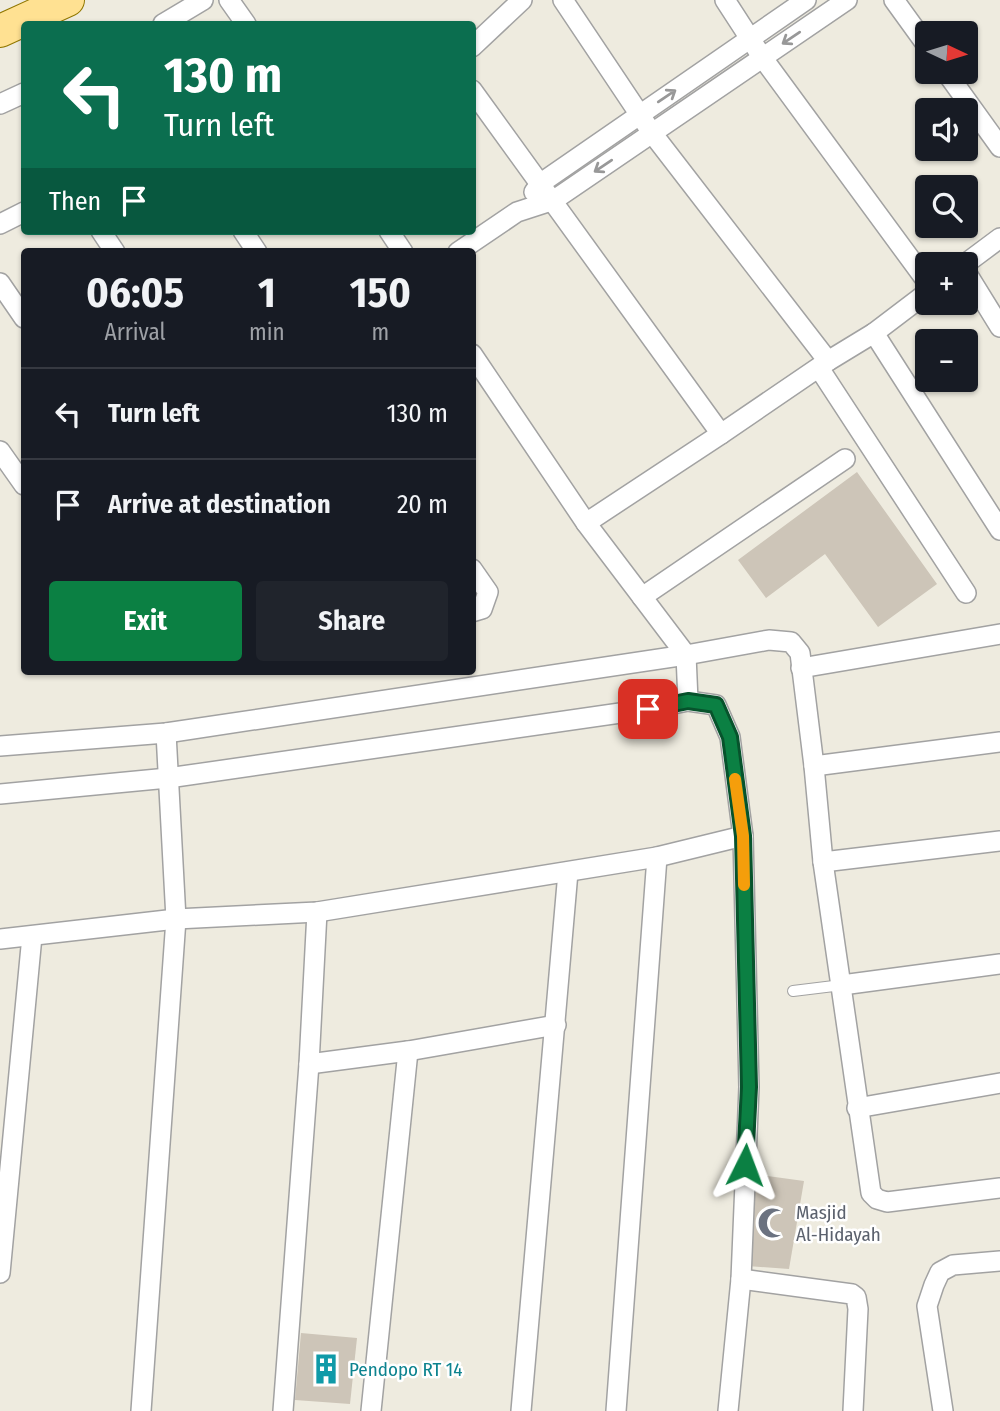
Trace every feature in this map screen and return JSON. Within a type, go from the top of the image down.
[{"type":"main road","points":[[22,21],[68,0]]},
{"type":"main road","points":[[0,31],[21,21]]},
{"type":"street","points":[[168,21],[203,0]]},
{"type":"street","points":[[229,0],[244,21]]},
{"type":"street","points":[[476,43],[522,0]]},
{"type":"street","points":[[563,0],[652,133],[824,364],[967,593]]},
{"type":"street","points":[[725,0],[762,57],[915,265]]},
{"type":"street","points":[[517,212],[541,183],[806,0]]},
{"type":"street","points":[[464,248],[517,212],[554,200],[848,0]]},
{"type":"street","points":[[894,0],[915,29]]},
{"type":"street","points":[[955,84],[1000,148]]},
{"type":"street","points":[[0,104],[21,94]]},
{"type":"street","points":[[476,95],[721,435]]},
{"type":"street","points":[[0,224],[21,214]]},
{"type":"street","points":[[978,254],[1000,238]]},
{"type":"street","points":[[0,283],[21,314]]},
{"type":"street","points":[[978,291],[1000,327]]},
{"type":"street","points":[[586,523],[874,333],[915,302]]},
{"type":"street","points":[[874,333],[1000,530]]},
{"type":"street","points":[[476,360],[586,523],[686,655],[688,701]]},
{"type":"street","points":[[0,451],[21,481]]},
{"type":"street","points":[[642,597],[845,459]]},
{"type":"street","points":[[476,575],[488,592],[482,609],[476,611]]},
{"type":"street","points":[[801,668],[1000,634]]},
{"type":"street","points":[[0,746],[166,733],[686,655],[769,640],[791,642],[800,653],[823,862],[871,1193],[877,1199],[887,1202],[1000,1188]]},
{"type":"street","points":[[0,794],[168,778],[688,701],[716,705],[730,737],[743,836],[749,1087],[741,1279],[728,1411]]},
{"type":"street","points":[[141,1411],[176,919],[166,733]]},
{"type":"street","points":[[814,766],[1000,742]]},
{"type":"street","points":[[0,939],[176,919],[317,912],[657,857],[743,836]]},
{"type":"street","points":[[823,862],[1000,841]]},
{"type":"street","points":[[616,1411],[657,857]]},
{"type":"street","points":[[521,1411],[568,872]]},
{"type":"street","points":[[283,1411],[309,1064],[317,912]]},
{"type":"street","points":[[0,1273],[32,936]]},
{"type":"street","points":[[842,985],[1000,964]]},
{"type":"street","points":[[309,1064],[408,1051],[556,1025]]},
{"type":"street","points":[[371,1411],[408,1051]]},
{"type":"street","points":[[857,1108],[1000,1083]]},
{"type":"street","points":[[943,1411],[926,1306],[940,1272],[953,1265],[1000,1261]]},
{"type":"street","points":[[741,1279],[852,1294],[856,1297],[859,1310],[853,1411]]},
{"type":"lane","points":[[793,991],[842,985]]},
{"type":"building","points":[[857,472],[937,584],[878,627],[825,554],[766,598],[738,560]]},
{"type":"building","name":"Masjid Al-Hidayah","points":[[753,1174],[804,1181],[789,1269],[747,1266]]},
{"type":"building","name":"Pendopo RT 14","points":[[301,1333],[357,1338],[350,1404],[295,1400]]},
{"type":"slow traffic","points":[[735,779],[743,836],[744,885]]},
{"type":"place","name":"Masjid Al-Hidayah","points":[[773,1223]]},
{"type":"place","name":"Pendopo RT 14","points":[[326,1369]]},
{"type":"route","points":[[648,709],[688,701],[716,705],[730,737],[743,836],[749,1087],[745,1165]]}]
